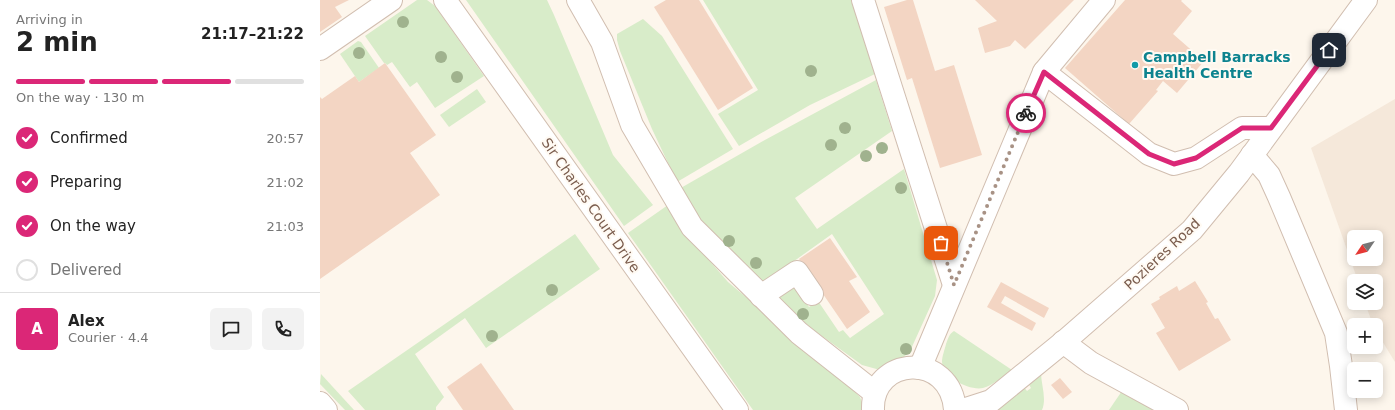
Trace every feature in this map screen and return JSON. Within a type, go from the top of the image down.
[{"type":"street","points":[[320,49],[391,0]]},
{"type":"street","name":"Sir Charles Court Drive","points":[[445,0],[737,410]]},
{"type":"street","points":[[578,0],[602,42],[632,125],[692,227],[799,333],[874,402],[882,382],[892,373],[904,368],[920,368],[929,370],[945,382],[954,399],[955,410]]},
{"type":"street","points":[[863,0],[954,285]]},
{"type":"street","points":[[920,368],[1044,72],[1104,0]]},
{"type":"street","name":"Pozieres Road","points":[[963,410],[992,401],[1063,342],[1192,230],[1239,173],[1366,0]]},
{"type":"street","points":[[1044,72],[1149,154],[1174,164],[1196,158],[1242,128],[1271,128]]},
{"type":"street","points":[[1252,155],[1269,175],[1336,333],[1346,410]]},
{"type":"street","points":[[761,296],[797,272],[812,294]]},
{"type":"street","points":[[1063,342],[1091,363],[1177,410]]},
{"type":"street","points":[[320,403],[326,410]]},
{"type":"shaded area","points":[[1395,99],[1395,362],[1383,342],[1383,318],[1370,318],[1368,310],[1383,310],[1383,274],[1356,274],[1353,266],[1383,266],[1383,230],[1347,230],[1347,250],[1311,148]]},
{"type":"green space","points":[[417,0],[427,0],[435,6],[484,76],[435,108],[417,82],[410,87],[392,62],[387,65],[384,63],[365,36]]},
{"type":"green space","points":[[466,0],[547,0],[613,155],[653,205],[624,226]]},
{"type":"green space","points":[[703,0],[851,0],[875,74],[810,105],[739,146],[718,114],[758,90]]},
{"type":"green space","points":[[643,19],[662,36],[733,149],[677,182],[652,129],[620,51],[617,40],[617,34]]},
{"type":"green space","points":[[358,41],[361,42],[379,68],[359,82],[340,54]]},
{"type":"green space","points":[[876,80],[892,131],[795,198],[817,229],[904,169],[937,280],[935,296],[911,349],[898,364],[880,370],[862,365],[815,331],[774,297],[794,284],[809,307],[818,301],[839,332],[843,330],[850,338],[884,314],[832,234],[762,284],[702,222],[679,189],[763,141]]},
{"type":"green space","points":[[477,89],[486,102],[449,127],[440,115]]},
{"type":"green space","points":[[668,205],[682,229],[728,282],[834,371],[860,397],[865,410],[753,410],[628,233]]},
{"type":"green space","points":[[575,234],[600,269],[486,348],[465,318],[415,354],[444,397],[436,407],[436,410],[365,410],[348,391]]},
{"type":"green space","points":[[954,331],[1012,370],[994,383],[983,388],[964,385],[952,378],[943,368],[942,362],[947,340]]},
{"type":"green space","points":[[1041,372],[1044,396],[1042,410],[994,410],[1023,386],[1027,391],[1031,388],[1028,383]]},
{"type":"green space","points":[[321,374],[354,410],[345,410],[320,384]]},
{"type":"green space","points":[[1124,388],[1166,410],[1109,410]]},
{"type":"building","points":[[320,0],[349,0],[335,7],[342,17],[320,32]]},
{"type":"building","points":[[666,0],[699,0],[753,88],[718,110],[654,7]]},
{"type":"building","points":[[907,0],[913,0],[935,71],[954,65],[982,155],[940,168],[912,78],[907,80],[884,7]]},
{"type":"building","points":[[975,0],[1074,0],[1025,49],[1015,40],[1010,46],[985,53],[978,28],[997,21]]},
{"type":"building","name":"Campbell Barracks Health Centre","points":[[1125,0],[1182,0],[1181,1],[1192,11],[1173,34],[1204,61],[1177,93],[1163,81],[1156,90],[1158,91],[1129,124],[1065,68]]},
{"type":"building","points":[[385,63],[436,135],[410,153],[440,195],[320,279],[320,97],[322,99],[355,76],[359,82]]},
{"type":"building","points":[[830,238],[857,277],[849,281],[870,312],[847,329],[799,259]]},
{"type":"building","points":[[1195,281],[1208,302],[1206,303],[1215,319],[1218,318],[1231,340],[1179,371],[1156,333],[1165,328],[1151,304],[1160,299],[1159,297],[1177,286],[1179,291]]},
{"type":"building","points":[[1001,282],[1049,308],[1044,318],[1005,296],[1001,303],[1036,323],[1032,331],[987,307]]},
{"type":"building","points":[[481,363],[514,410],[463,410],[447,387]]},
{"type":"building","points":[[1060,378],[1072,392],[1063,399],[1051,385]]},
{"type":"way so far","points":[[941,243],[954,285],[1026,113]]},
{"type":"place","name":"Campbell Barracks Health Centre","points":[[1135,65]]},
{"type":"route","points":[[1026,113],[1044,72],[1149,154],[1174,164],[1196,158],[1242,128],[1271,128],[1329,50]]}]
